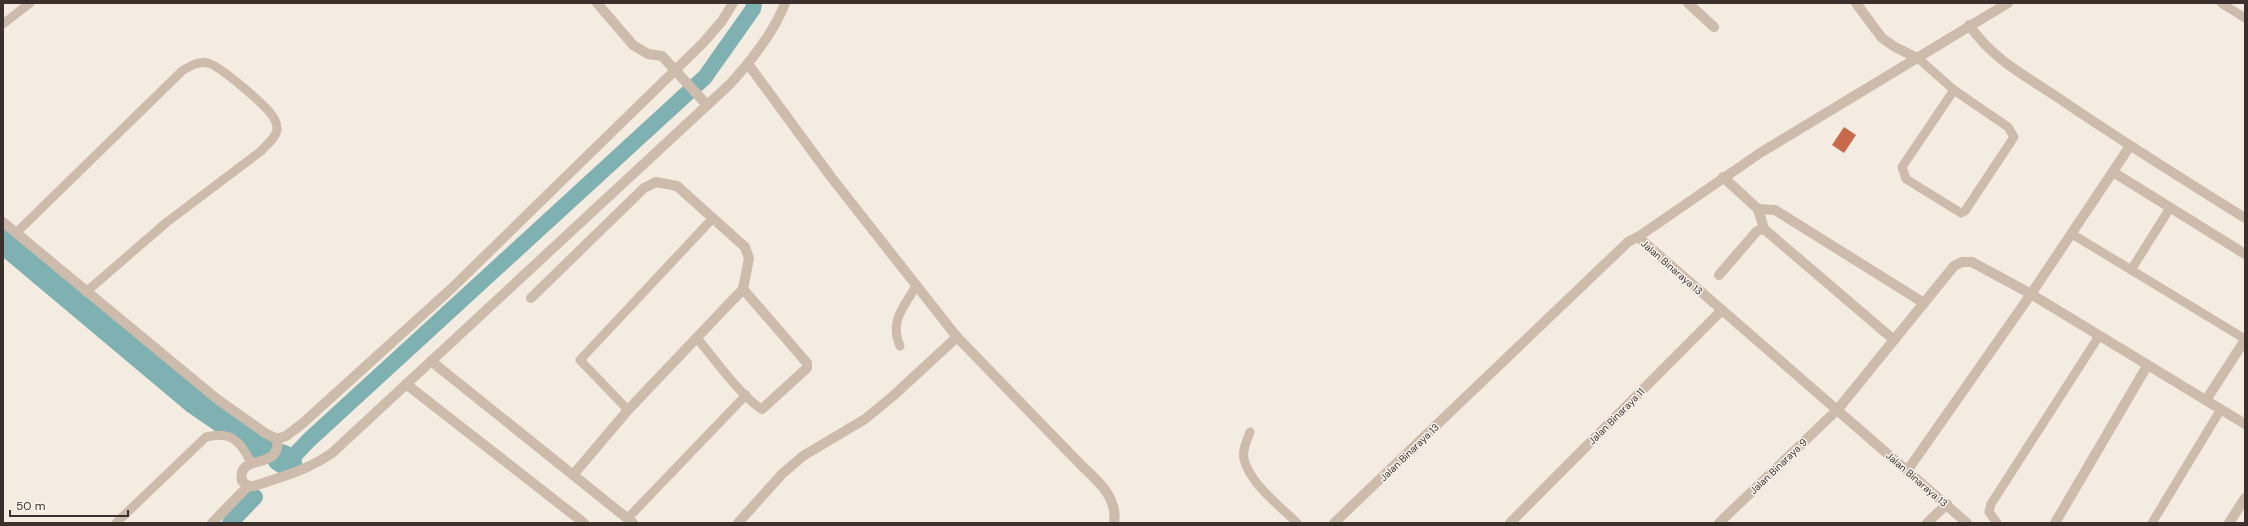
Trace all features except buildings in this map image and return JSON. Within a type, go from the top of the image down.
[{"type":"street","points":[[597,3],[639,50],[662,56],[705,102]]},
{"type":"street","points":[[3,222],[217,399],[265,433],[277,439],[286,436],[303,423],[452,288],[678,72],[722,21],[733,3]]},
{"type":"street","points":[[277,439],[276,452],[270,459],[251,463],[245,468],[241,475],[242,481],[248,486],[254,486],[319,462],[332,453],[705,102],[748,64],[781,14],[785,3]]},
{"type":"street","points":[[1688,3],[1714,28]]},
{"type":"street","points":[[1856,3],[1882,38],[1895,48],[1919,59]]},
{"type":"street","points":[[1638,237],[1760,153],[1919,59],[1969,26],[2008,3]]},
{"type":"street","points":[[1969,26],[1982,44],[1993,54],[2130,146],[2245,218]]},
{"type":"street","points":[[748,64],[831,177],[957,337],[1082,466],[1103,485],[1113,502],[1114,523]]},
{"type":"street","points":[[1907,470],[2032,294],[2130,146]]},
{"type":"street","points":[[2113,172],[2245,254]]},
{"type":"street","points":[[1724,177],[1758,209],[1764,229],[1894,340]]},
{"type":"street","points":[[531,298],[650,184],[656,182],[677,186],[745,247],[749,258],[743,289],[628,410],[573,475]]},
{"type":"street","points":[[1758,209],[1775,210],[1924,303]]},
{"type":"street","points":[[1719,275],[1757,231],[1764,229]]},
{"type":"street","name":"Jalan Binaraya 13","points":[[1334,523],[1628,242],[1638,237],[1947,504],[1967,523]]},
{"type":"street","name":"Jalan Binaraya 9","points":[[1719,523],[1838,410],[1954,266],[1962,262],[1972,262],[2032,294],[2147,366],[2245,424]]},
{"type":"street","points":[[743,289],[807,363],[807,368],[762,409]]},
{"type":"street","name":"Jalan Binaraya 11","points":[[1510,523],[1722,310]]},
{"type":"street","points":[[738,523],[782,474],[803,456],[865,419],[893,396],[957,337]]},
{"type":"street","points":[[2206,400],[2245,340]]},
{"type":"street","points":[[431,361],[630,521]]},
{"type":"street","points":[[2055,523],[2147,366]]},
{"type":"street","points":[[406,384],[584,523]]},
{"type":"street","points":[[212,523],[248,486]]},
{"type":"street","points":[[2229,523],[2245,498]]},
{"type":"street","points":[[1927,523],[1947,504]]},
{"type":"lane","points":[[3,24],[30,3]]},
{"type":"lane","points":[[2221,3],[2245,18]]},
{"type":"lane","points":[[1919,59],[1954,90],[2008,127],[2014,137],[1964,211],[1961,213],[1906,179],[1902,167],[1954,90]]},
{"type":"lane","points":[[16,233],[182,71],[194,64],[207,63],[220,69],[270,111],[276,120],[277,131],[271,141],[261,151],[167,222],[86,292]]},
{"type":"lane","points":[[2131,270],[2170,208]]},
{"type":"lane","points":[[628,410],[580,360],[713,218]]},
{"type":"lane","points":[[2072,234],[2245,340]]},
{"type":"lane","points":[[900,346],[896,338],[895,323],[916,286]]},
{"type":"lane","points":[[1997,523],[1989,512],[1991,504],[2099,336]]},
{"type":"lane","points":[[697,338],[755,405],[762,409]]},
{"type":"lane","points":[[630,521],[746,395]]},
{"type":"lane","points":[[2152,523],[2221,409]]},
{"type":"lane","points":[[1250,432],[1244,447],[1244,458],[1248,470],[1259,485],[1297,523]]},
{"type":"lane","points":[[116,523],[206,437],[218,434],[229,436],[239,443],[251,463]]},
{"type":"waterway","points":[[288,462],[309,440],[705,77],[753,9],[754,3]]},
{"type":"waterway","points":[[3,239],[196,401],[263,447]]},
{"type":"waterway","points":[[281,458],[288,462]]},
{"type":"waterway","points":[[230,523],[255,497]]}]
